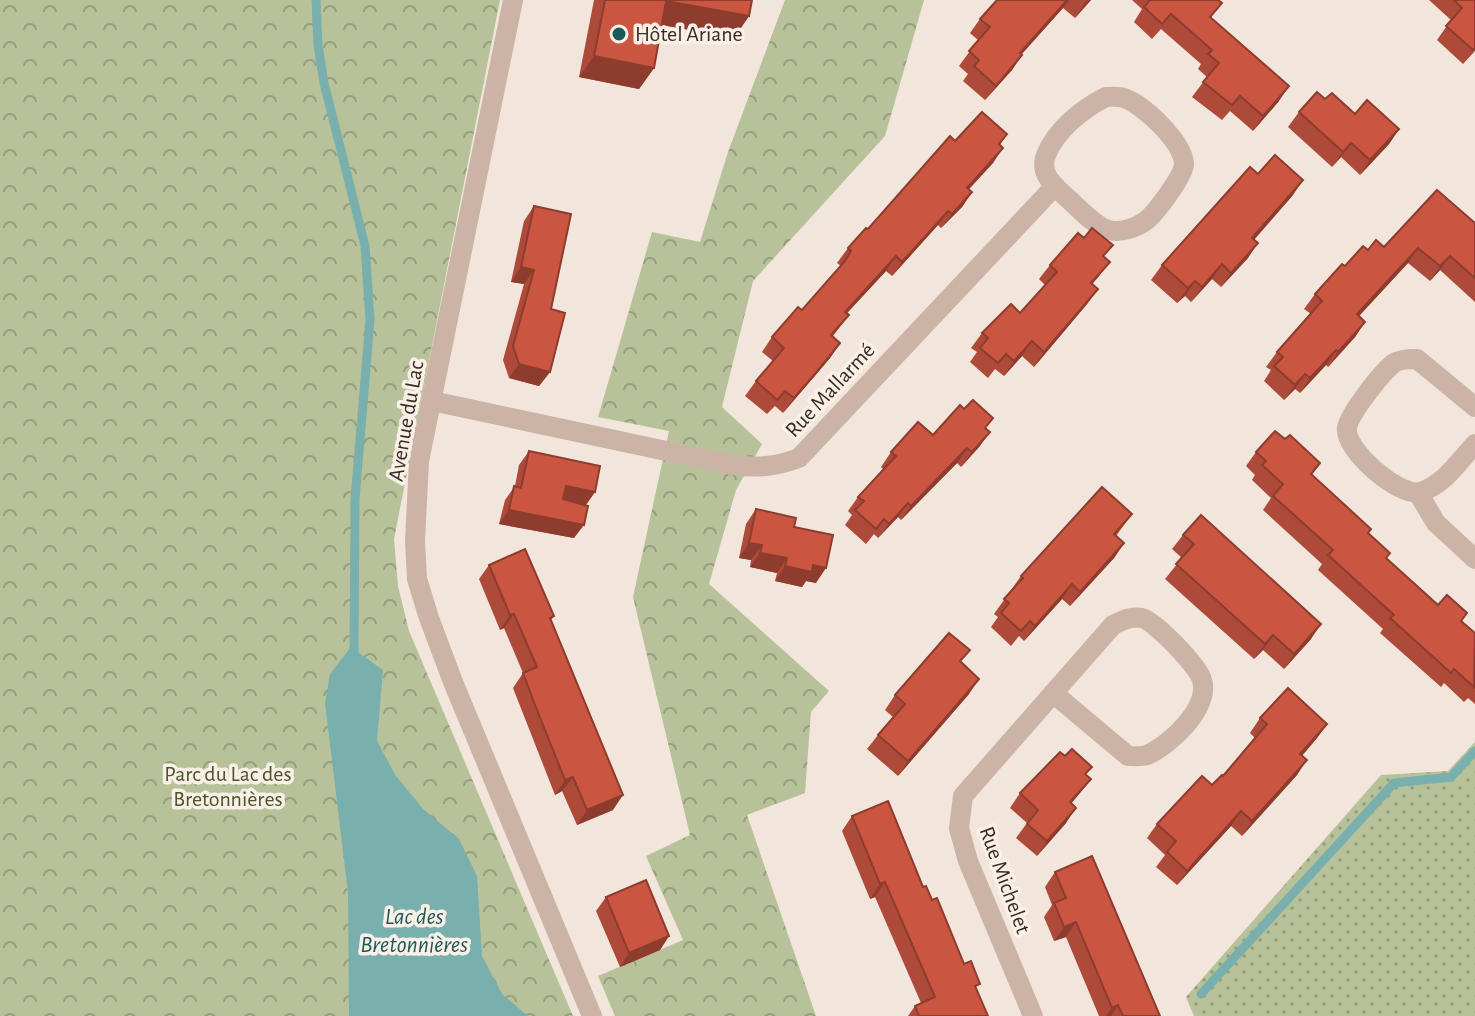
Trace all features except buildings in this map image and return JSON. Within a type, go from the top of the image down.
[{"type":"street","name":"Avenue du Lac","points":[[513,0],[419,461],[415,541],[417,579],[453,682],[592,1016]]},
{"type":"street","points":[[1106,97],[1121,97],[1154,118],[1178,147],[1183,160],[1184,168],[1179,179],[1148,219],[1120,231],[1105,229],[1055,186],[1045,174],[1043,161],[1050,146],[1076,116],[1106,97]]},
{"type":"street","name":"Rue Mallarmé","points":[[432,401],[732,465],[770,468],[784,464],[799,458],[1055,186]]},
{"type":"street","points":[[1475,407],[1417,359],[1395,362],[1361,403],[1347,427],[1349,440],[1362,458],[1400,490],[1418,493],[1439,483],[1475,444]]},
{"type":"street","points":[[1418,493],[1436,523],[1475,559]]},
{"type":"street","points":[[1131,617],[1146,619],[1194,664],[1203,682],[1201,699],[1193,718],[1169,741],[1145,756],[1128,756],[1053,693],[1113,625],[1131,617]]},
{"type":"street","name":"Rue Michelet","points":[[1033,1016],[968,861],[959,828],[963,796],[1053,693]]},
{"type":"green space","name":"Parc du Lac des Bretonnières","points":[[0,0],[500,0],[394,539],[398,586],[409,631],[573,1016],[0,1016]]},
{"type":"green space","points":[[785,0],[924,0],[885,136],[753,281],[722,407],[762,444],[736,490],[709,584],[829,691],[811,712],[805,793],[747,815],[816,1016],[615,1016],[598,976],[683,940],[646,856],[690,835],[633,597],[669,431],[598,417],[652,232],[700,242],[728,152]]},
{"type":"green space","points":[[1475,742],[1475,1016],[1194,1016],[1186,997],[1381,775],[1448,771]]},
{"type":"water","name":"Lac des Bretonnières","points":[[351,647],[383,670],[377,741],[396,776],[423,809],[459,839],[477,876],[482,956],[502,994],[528,1016],[349,1016],[348,893],[325,703],[330,674]]},
{"type":"waterway","points":[[316,0],[324,83],[365,246],[370,320],[355,499],[354,658]]},
{"type":"waterway","points":[[1201,994],[1394,783],[1451,777],[1475,751]]},
{"type":"place","name":"Hôtel Ariane","points":[[619,34]]}]
